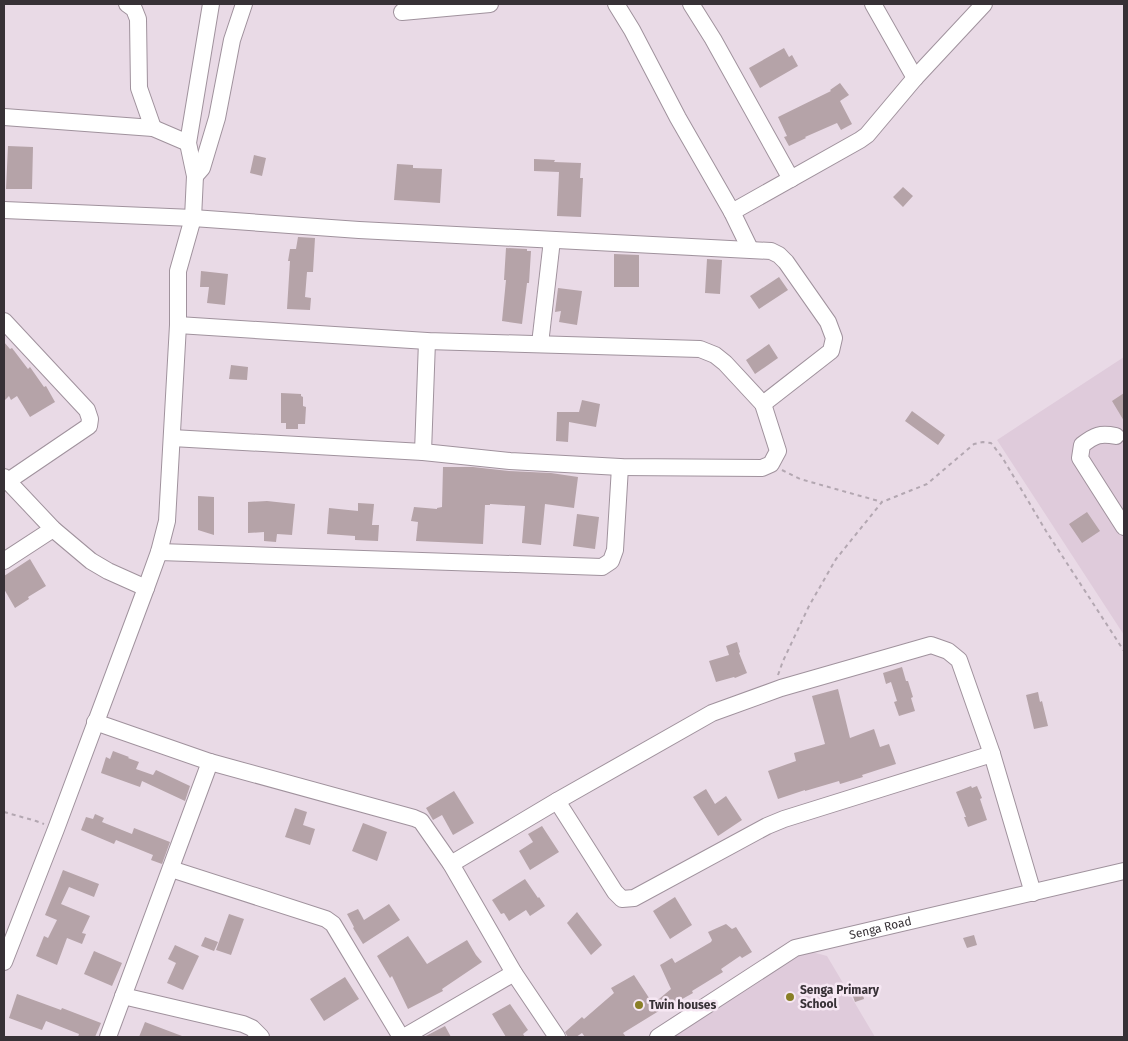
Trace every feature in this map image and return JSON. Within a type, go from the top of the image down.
[{"type":"street","points":[[127,4],[134,9],[138,19],[139,88],[153,128]]},
{"type":"street","points":[[4,962],[146,588],[167,522],[178,324],[178,271],[193,218],[195,176],[188,143],[210,4]]},
{"type":"street","points":[[195,176],[202,168],[217,118],[232,40],[244,4]]},
{"type":"street","points":[[402,12],[490,4]]},
{"type":"street","points":[[616,4],[732,212],[750,249]]},
{"type":"street","points":[[691,4],[713,39],[791,179]]},
{"type":"street","points":[[873,4],[915,78]]},
{"type":"street","points":[[732,212],[867,135],[915,78],[984,4]]},
{"type":"street","points":[[4,117],[153,128],[188,143]]},
{"type":"street","points":[[4,210],[193,218],[359,230],[771,250],[786,262],[828,322],[834,338],[831,351],[763,404]]},
{"type":"street","points":[[540,344],[552,240]]},
{"type":"street","points":[[4,321],[87,410],[90,419],[89,426],[6,479],[53,529],[91,562],[146,588]]},
{"type":"street","points":[[172,438],[423,452],[620,467],[762,468],[771,464],[778,451],[763,404],[725,363],[715,355],[700,349],[427,341],[178,324]]},
{"type":"street","points":[[423,452],[427,341]]},
{"type":"street","points":[[1116,436],[1105,434],[1092,437],[1082,445],[1080,458],[1124,527]]},
{"type":"street","points":[[159,552],[602,567],[611,561],[615,550],[620,467]]},
{"type":"street","points":[[4,561],[53,529]]},
{"type":"street","points":[[450,864],[556,801],[712,713],[773,690],[931,646],[948,650],[960,660],[992,754],[1033,893]]},
{"type":"street","points":[[95,722],[210,762],[421,821],[450,864],[514,973],[557,1037]]},
{"type":"street","points":[[556,801],[615,892],[622,898],[634,898],[784,819],[992,754]]},
{"type":"street","points":[[108,1037],[210,762]]},
{"type":"street","points":[[171,869],[326,919],[333,924],[403,1037],[514,973]]},
{"type":"street","name":"Senga Road","points":[[658,1037],[795,948],[1124,871]]},
{"type":"street","points":[[123,996],[242,1024],[252,1028],[262,1037]]},
{"type":"path","points":[[773,690],[783,661],[809,606],[836,559],[882,502],[927,484],[974,444],[983,442],[991,443],[1002,458],[1124,651]]},
{"type":"path","points":[[771,464],[800,479],[882,502]]},
{"type":"path","points":[[4,812],[36,820],[56,829]]},
{"type":"shaded area","points":[[1124,357],[1124,635],[997,440]]},
{"type":"shaded area","name":"Senga Primary School","points":[[797,948],[827,956],[875,1037],[672,1037]]},
{"type":"building","points":[[784,48],[789,57],[792,55],[798,66],[760,88],[749,68]]},
{"type":"building","points":[[840,83],[849,95],[840,101],[852,124],[841,130],[837,123],[789,146],[784,137],[787,136],[778,117],[831,91]]},
{"type":"building","points":[[8,146],[33,147],[32,189],[6,189]]},
{"type":"building","points":[[254,155],[266,158],[262,176],[250,173]]},
{"type":"building","points":[[534,159],[581,163],[580,178],[583,178],[581,217],[557,216],[559,172],[534,171]]},
{"type":"building","points":[[397,164],[413,165],[413,168],[442,169],[440,203],[394,200]]},
{"type":"building","points":[[903,187],[913,196],[903,207],[893,197]]},
{"type":"building","points":[[298,237],[315,238],[313,272],[307,272],[305,297],[311,298],[310,310],[287,309],[290,261],[288,261],[290,249],[296,249]]},
{"type":"building","points":[[506,248],[527,249],[527,251],[531,251],[529,283],[527,283],[522,324],[502,321],[506,280],[504,280]]},
{"type":"building","points":[[614,254],[639,255],[639,287],[614,287]]},
{"type":"building","points":[[707,259],[722,260],[720,294],[705,293]]},
{"type":"building","points":[[201,271],[228,274],[225,305],[207,303],[209,287],[200,287]]},
{"type":"building","points":[[779,277],[788,290],[759,309],[750,296]]},
{"type":"building","points":[[558,288],[582,291],[577,325],[559,322],[561,311],[555,312]]},
{"type":"building","points":[[4,342],[10,349],[12,348],[28,369],[30,367],[44,387],[46,386],[55,402],[30,417],[17,396],[11,400],[9,396],[4,401]]},
{"type":"building","points":[[769,344],[778,358],[755,374],[746,360]]},
{"type":"building","points":[[231,365],[248,367],[247,380],[229,379]]},
{"type":"building","points":[[281,393],[301,394],[303,397],[303,406],[306,407],[305,424],[298,424],[298,429],[286,429],[286,423],[281,423]]},
{"type":"building","points":[[1124,393],[1124,421],[1112,401]]},
{"type":"building","points":[[582,400],[600,404],[596,427],[569,422],[568,442],[556,441],[557,412],[579,412]]},
{"type":"building","points":[[912,411],[945,435],[938,445],[905,421]]},
{"type":"building","points":[[443,467],[473,467],[578,477],[574,508],[545,504],[541,545],[522,543],[525,506],[490,504],[485,505],[483,544],[416,541],[418,522],[411,521],[414,507],[437,509],[442,507]]},
{"type":"building","points":[[198,496],[214,497],[214,535],[198,530]]},
{"type":"building","points":[[267,501],[295,504],[292,535],[277,534],[276,542],[264,541],[264,532],[248,533],[248,502]]},
{"type":"building","points":[[358,503],[374,504],[372,525],[379,525],[378,541],[355,540],[355,536],[327,534],[329,508],[358,511]]},
{"type":"building","points":[[1087,512],[1100,531],[1082,543],[1069,524]]},
{"type":"building","points":[[577,514],[599,517],[595,549],[573,546]]},
{"type":"building","points":[[30,559],[46,586],[15,608],[4,589],[4,576]]},
{"type":"building","points":[[737,642],[747,673],[716,682],[709,661],[729,655],[726,646]]},
{"type":"building","points":[[902,667],[913,697],[911,698],[915,711],[899,716],[894,702],[897,701],[891,682],[886,684],[883,673]]},
{"type":"building","points":[[838,689],[850,738],[874,729],[880,747],[889,744],[896,764],[840,784],[839,781],[778,799],[768,771],[796,761],[794,753],[825,744],[812,696]]},
{"type":"building","points":[[1038,692],[1048,726],[1034,729],[1026,695]]},
{"type":"building","points":[[113,751],[139,762],[136,769],[153,775],[156,770],[190,786],[185,801],[142,781],[140,787],[101,773],[106,757],[110,759]]},
{"type":"building","points":[[971,786],[972,788],[977,786],[987,820],[968,827],[956,792]]},
{"type":"building","points":[[706,789],[715,804],[726,796],[742,820],[718,836],[693,797]]},
{"type":"building","points":[[454,791],[474,823],[453,835],[442,815],[433,820],[426,808]]},
{"type":"building","points":[[295,808],[307,812],[303,825],[315,829],[310,845],[285,837]]},
{"type":"building","points":[[95,814],[104,818],[102,822],[132,834],[134,828],[170,842],[162,864],[151,860],[153,855],[116,840],[114,844],[81,830],[86,817],[93,819]]},
{"type":"building","points":[[363,823],[387,832],[377,861],[352,851]]},
{"type":"building","points":[[542,826],[559,852],[530,870],[519,851],[533,842],[528,834]]},
{"type":"building","points":[[63,870],[99,884],[94,897],[69,887],[61,904],[90,916],[82,933],[86,934],[82,944],[67,938],[57,965],[36,956],[44,936],[48,938],[57,920],[45,915]]},
{"type":"building","points":[[525,879],[545,906],[530,916],[526,910],[509,921],[504,913],[501,914],[492,900]]},
{"type":"building","points":[[675,897],[692,925],[670,939],[653,911]]},
{"type":"building","points":[[389,904],[400,920],[363,944],[347,914],[358,909],[364,920]]},
{"type":"building","points":[[577,912],[602,945],[591,955],[567,923]]},
{"type":"building","points":[[229,914],[244,919],[231,955],[216,950]]},
{"type":"building","points":[[726,924],[732,929],[736,927],[752,952],[742,958],[740,956],[721,969],[723,972],[692,991],[693,993],[667,1006],[623,1033],[626,1037],[585,1037],[582,1033],[576,1037],[568,1037],[565,1032],[582,1017],[584,1019],[614,993],[611,988],[634,975],[653,1004],[671,989],[660,965],[672,958],[675,963],[711,942],[712,940],[708,932]]},
{"type":"building","points":[[974,935],[977,945],[967,948],[963,938]]},
{"type":"building","points":[[408,936],[427,964],[467,940],[482,962],[442,989],[443,991],[408,1009],[392,976],[390,978],[377,956]]},
{"type":"building","points":[[205,937],[218,942],[214,951],[201,946]]},
{"type":"building","points":[[175,945],[199,956],[183,990],[167,983],[176,963],[168,959]]},
{"type":"building","points":[[94,951],[122,963],[112,986],[84,974]]},
{"type":"building","points":[[345,977],[359,999],[324,1021],[310,999]]},
{"type":"building","points":[[861,987],[864,999],[855,1002],[851,991]]},
{"type":"building","points":[[17,994],[101,1023],[95,1037],[78,1037],[79,1034],[46,1021],[42,1030],[9,1018]]},
{"type":"building","points":[[510,1004],[528,1030],[523,1034],[525,1037],[506,1037],[492,1014]]},
{"type":"building","points":[[145,1022],[182,1036],[182,1037],[139,1037]]},
{"type":"building","points":[[445,1026],[451,1037],[424,1037]]},
{"type":"place","name":"Senga Primary School","points":[[790,997]]},
{"type":"place","name":"Twin houses","points":[[639,1005]]}]
